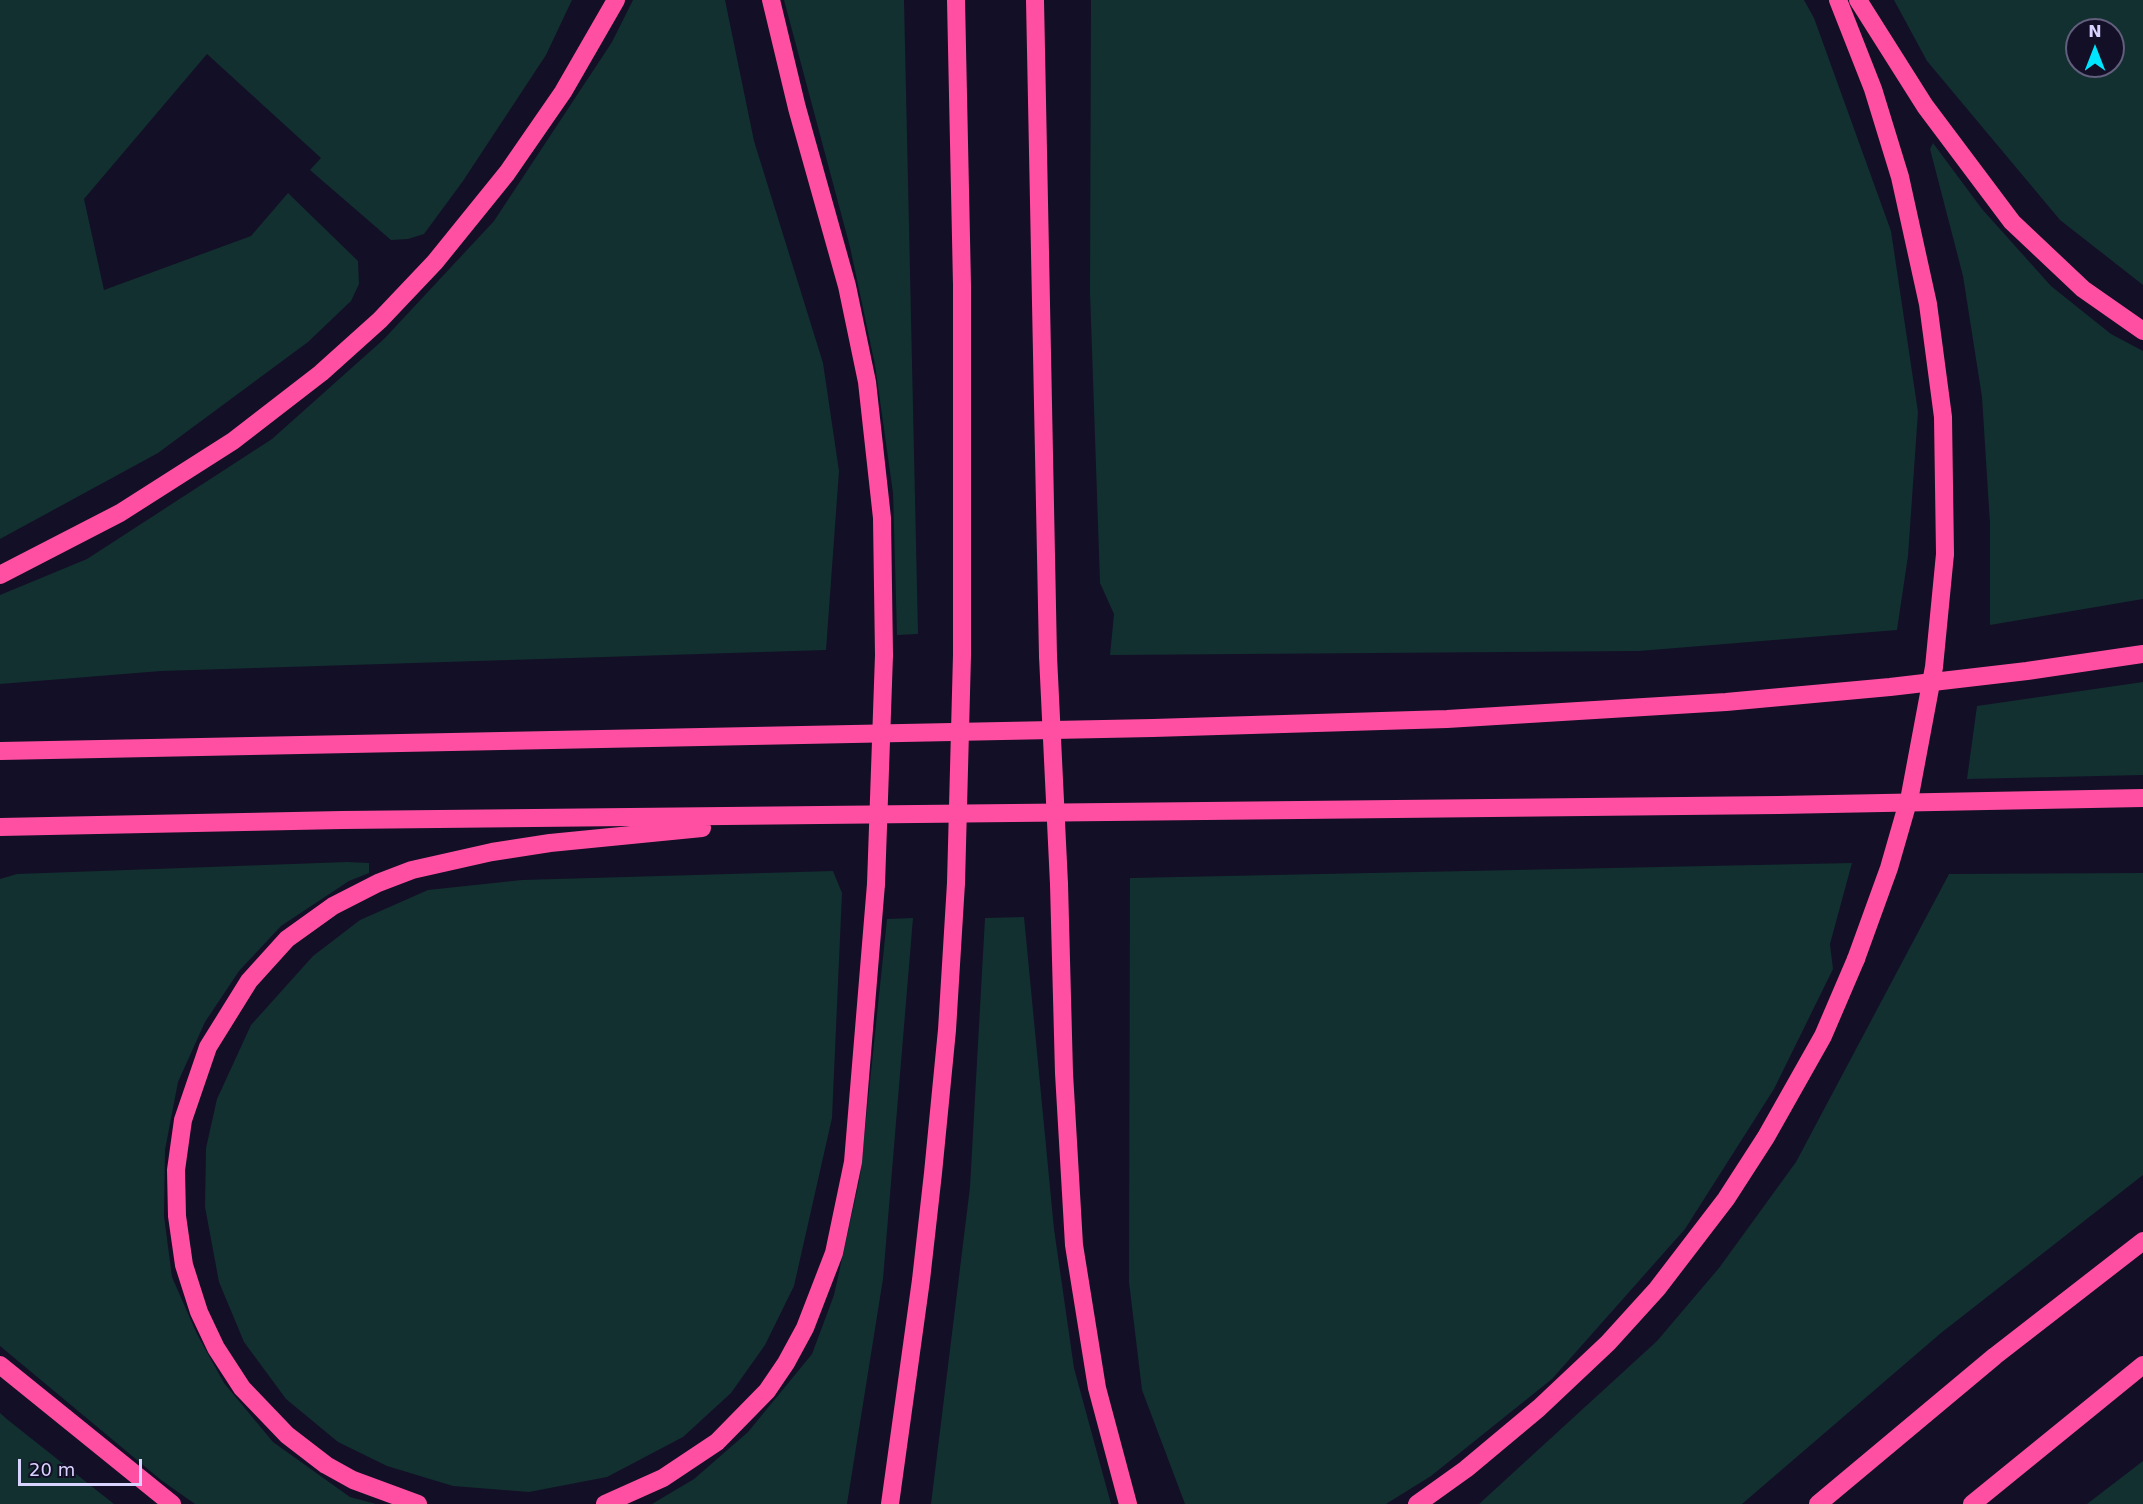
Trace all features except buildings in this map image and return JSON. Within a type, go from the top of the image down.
[{"type":"highway","points":[[0,575],[92,528],[194,467],[286,401],[373,326],[435,262],[507,173],[563,92],[616,0]]},
{"type":"highway","points":[[605,1504],[663,1478],[717,1442],[767,1391],[786,1363],[805,1328],[834,1253],[853,1162],[876,884],[884,655],[882,518],[867,382],[842,264],[797,108],[771,0]]},
{"type":"highway","points":[[890,1504],[927,1232],[946,1041],[956,883],[962,655],[962,285],[956,0]]},
{"type":"highway","points":[[1035,0],[1048,656],[1059,884],[1064,1073],[1074,1245],[1095,1377],[1128,1504]]},
{"type":"highway","points":[[1417,1504],[1484,1454],[1539,1408],[1608,1343],[1663,1281],[1726,1199],[1781,1113],[1822,1036],[1856,959],[1889,867],[1910,795],[1934,667],[1945,554],[1943,417],[1926,293],[1900,177],[1873,89],[1838,0]]},
{"type":"highway","points":[[1858,0],[1925,106],[2012,222],[2083,289],[2143,331]]},
{"type":"highway","points":[[0,751],[1141,728],[1447,719],[1726,702],[1890,687],[2027,671],[2143,654]]},
{"type":"highway","points":[[0,827],[2143,798]]},
{"type":"highway","points":[[418,1504],[353,1480],[326,1465],[279,1428],[242,1388],[216,1348],[199,1312],[184,1265],[177,1216],[176,1170],[183,1120],[190,1093],[217,1029],[249,981],[287,939],[340,902],[412,870],[460,858],[549,843],[824,816]]},
{"type":"highway","points":[[1818,1504],[1995,1356],[2143,1241]]},
{"type":"highway","points":[[0,1365],[172,1504]]},
{"type":"highway","points":[[1972,1504],[2143,1365]]},
{"type":"green space","points":[[0,0],[572,0],[546,55],[463,181],[424,234],[408,239],[391,240],[310,170],[321,158],[207,54],[84,199],[104,290],[251,236],[288,193],[358,261],[359,284],[351,301],[308,342],[158,453],[0,539]]},
{"type":"green space","points":[[633,0],[725,0],[754,141],[823,363],[839,471],[826,650],[161,671],[0,684],[0,595],[87,559],[272,439],[384,339],[494,221],[612,42]]},
{"type":"green space","points":[[784,0],[904,0],[918,634],[897,635],[893,493],[875,365],[850,247]]},
{"type":"green space","points":[[1091,0],[1804,0],[1814,18],[1891,231],[1918,412],[1908,556],[1897,630],[1639,651],[1110,655],[1114,614],[1100,583],[1090,292]]},
{"type":"green space","points":[[1894,0],[2143,0],[2143,285],[2060,220],[1927,61]]},
{"type":"green space","points":[[1933,143],[1982,209],[2051,286],[2111,334],[2143,351],[2143,599],[1990,625],[1990,524],[1982,397],[1963,276],[1930,149]]},
{"type":"green space","points":[[2143,682],[2143,775],[1967,779],[1977,706]]},
{"type":"green space","points":[[369,863],[369,873],[349,881],[281,926],[239,971],[205,1022],[178,1082],[165,1150],[164,1216],[172,1277],[197,1334],[224,1383],[273,1442],[350,1497],[376,1504],[195,1504],[161,1480],[0,1346],[0,879],[17,874]]},
{"type":"green space","points":[[1852,863],[1830,944],[1833,969],[1774,1089],[1685,1229],[1552,1379],[1431,1476],[1386,1504],[1185,1504],[1142,1390],[1129,1282],[1130,878]]},
{"type":"green space","points":[[833,871],[842,893],[832,1118],[794,1286],[765,1345],[731,1393],[683,1437],[607,1477],[529,1492],[453,1486],[387,1466],[338,1442],[286,1399],[244,1342],[219,1282],[205,1207],[206,1148],[217,1099],[251,1025],[313,956],[360,920],[428,890],[522,880]]},
{"type":"green space","points":[[2143,873],[2143,1175],[1941,1333],[1742,1504],[1479,1504],[1657,1341],[1719,1268],[1796,1162],[1949,874]]},
{"type":"green space","points":[[1024,917],[1054,1229],[1074,1368],[1111,1504],[931,1504],[970,1187],[985,918]]},
{"type":"green space","points":[[913,918],[883,1279],[847,1504],[652,1504],[694,1479],[748,1432],[812,1354],[834,1295],[860,1177],[887,919]]},
{"type":"green space","points":[[0,1413],[8,1420],[114,1504],[0,1504]]},
{"type":"green space","points":[[2143,1461],[2143,1504],[2087,1504]]}]
